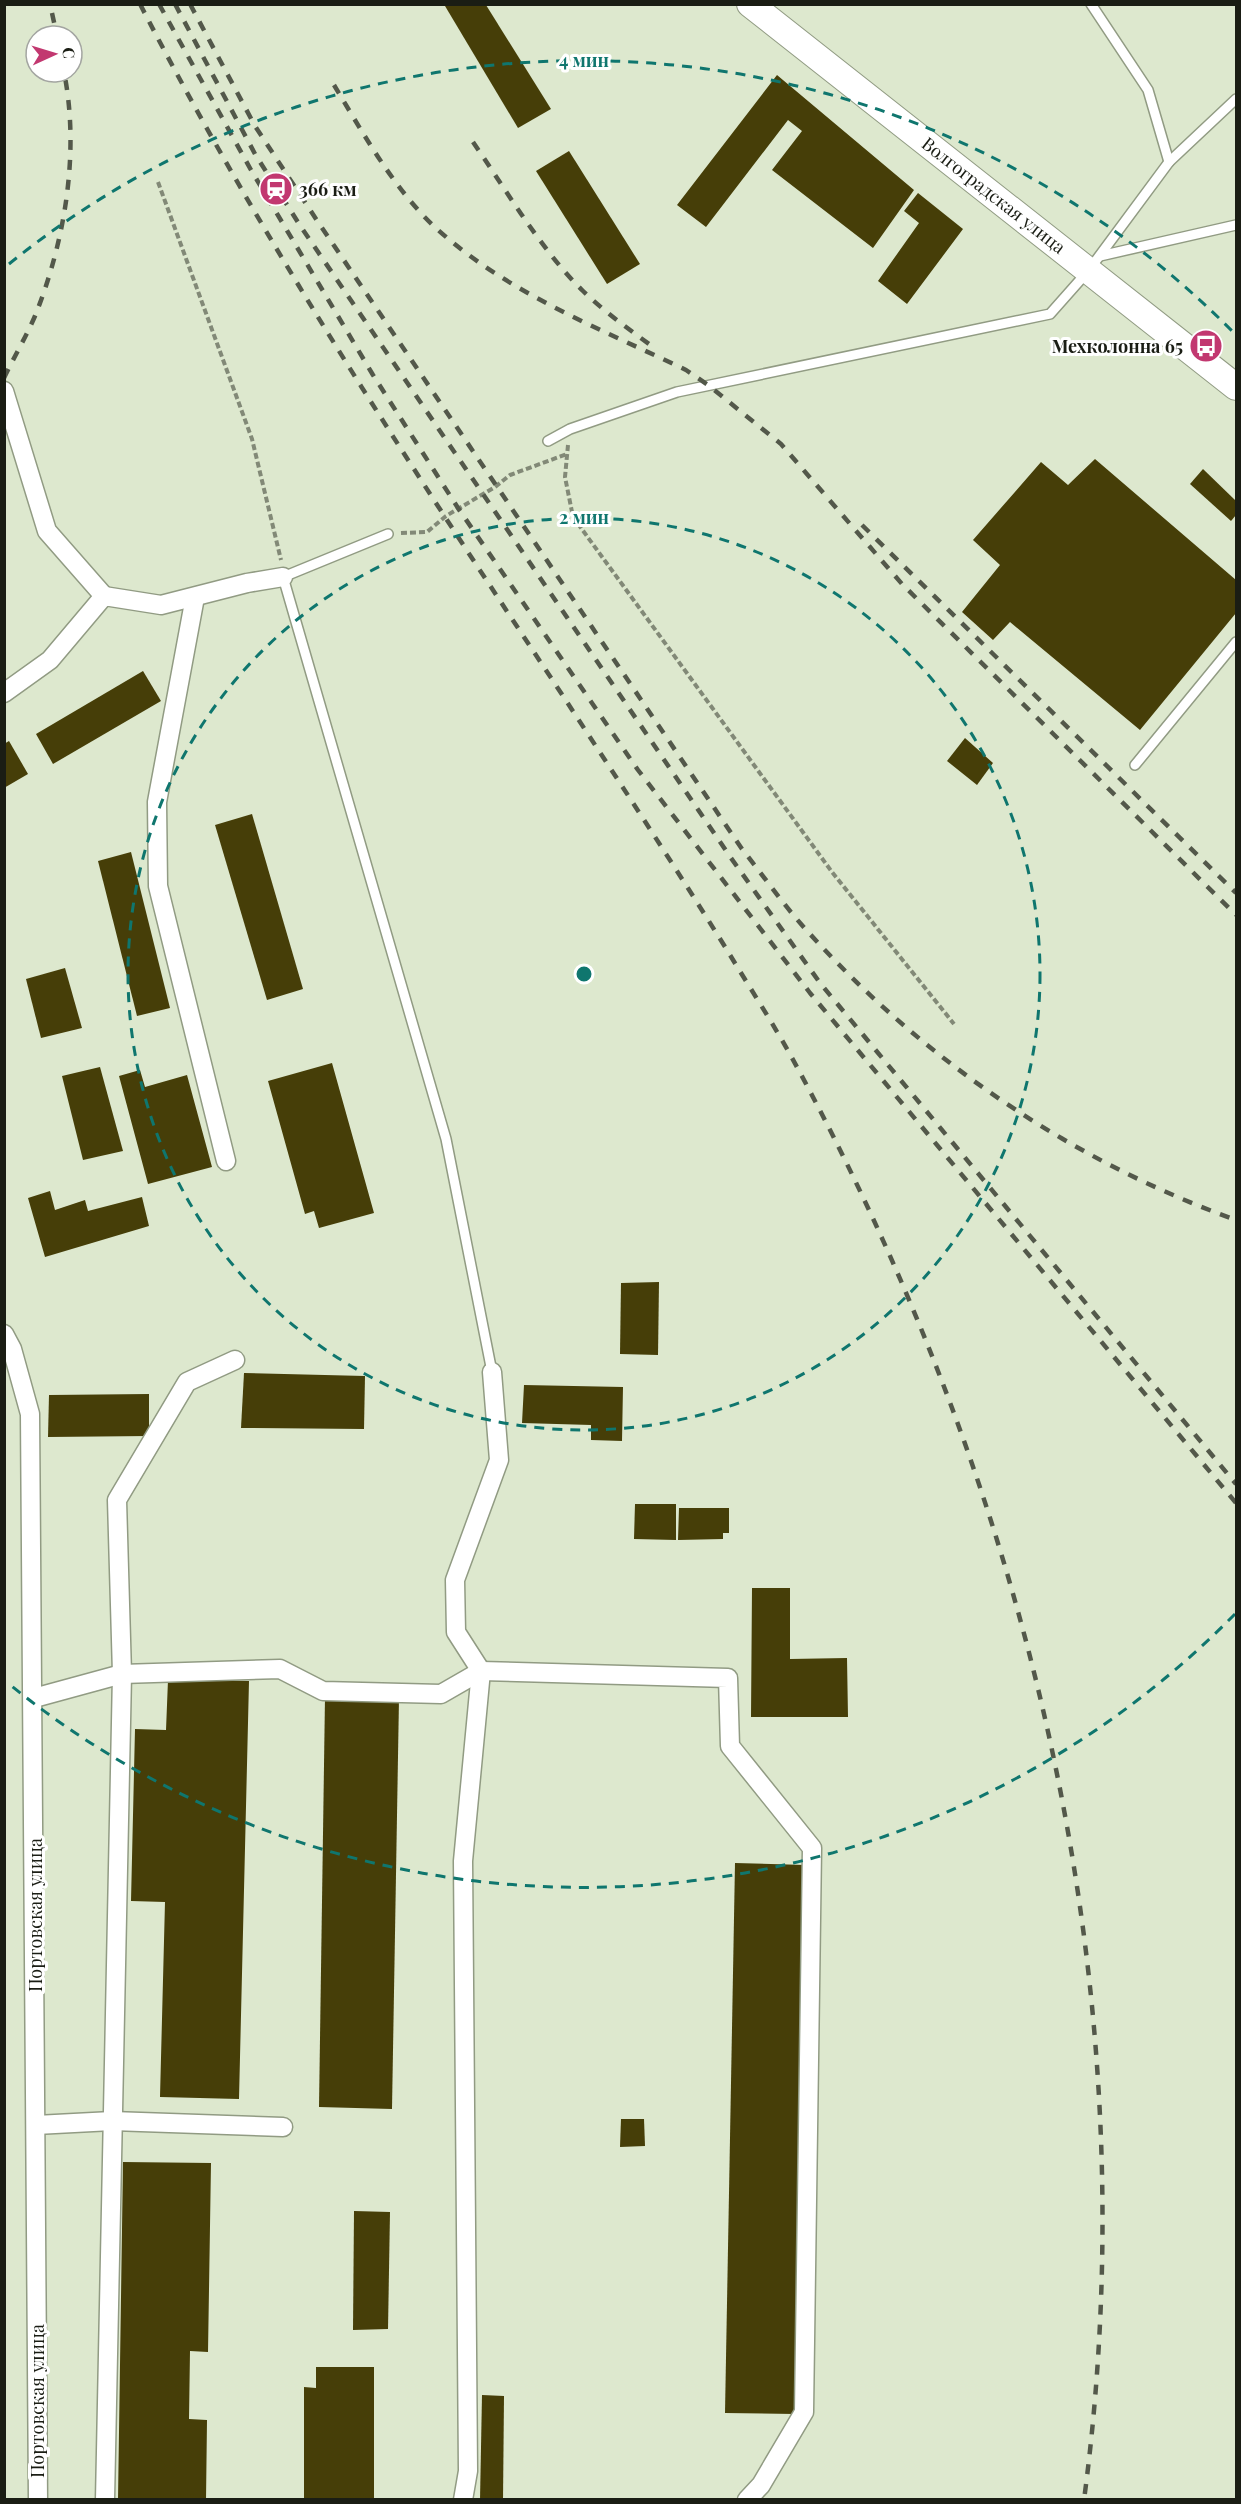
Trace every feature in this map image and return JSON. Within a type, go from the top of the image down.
[{"type":"main road","name":"Волгоградская улица","points":[[750,4],[1095,263],[1236,387]]},
{"type":"street","points":[[4,391],[47,531],[104,596],[161,605],[248,582],[284,577]]},
{"type":"street","points":[[4,693],[50,660],[104,596]]},
{"type":"street","points":[[195,597],[157,802],[158,886],[226,1161]]},
{"type":"street","name":"Портовская улица","points":[[4,1334],[12,1349],[30,1414],[34,1698],[38,2499]]},
{"type":"street","points":[[105,2499],[122,1674],[117,1500],[187,1382],[235,1360]]},
{"type":"street","points":[[463,2499],[468,2471],[463,1861],[481,1671],[456,1632],[454,1580],[499,1460],[492,1372]]},
{"type":"street","points":[[34,1698],[122,1674],[280,1669],[323,1691],[441,1694],[481,1671],[728,1678],[730,1746],[812,1848],[804,2412],[761,2485],[747,2499]]},
{"type":"street","points":[[36,2125],[112,2121],[283,2127]]},
{"type":"lane","points":[[1091,4],[1148,90],[1169,162]]},
{"type":"lane","points":[[548,441],[570,429],[677,392],[1050,314],[1095,263],[1169,162],[1236,99]]},
{"type":"lane","points":[[1095,263],[1236,225]]},
{"type":"lane","points":[[388,534],[284,577],[446,1139],[492,1372]]},
{"type":"lane","points":[[1135,765],[1236,642]]},
{"type":"path","points":[[158,182],[252,439],[284,577]]},
{"type":"path","points":[[570,429],[565,477],[573,517],[832,872],[954,1024]]},
{"type":"path","points":[[388,534],[427,532],[446,516],[495,487],[510,475],[567,454]]},
{"type":"building","points":[[486,5],[551,109],[518,128],[445,6]]},
{"type":"building","points":[[777,75],[914,190],[873,248],[772,170],[802,131],[788,120],[706,227],[677,205]]},
{"type":"building","points":[[569,151],[640,264],[607,284],[536,171]]},
{"type":"building","points":[[918,193],[963,229],[907,304],[878,281],[919,223],[904,211]]},
{"type":"building","points":[[1095,459],[1236,580],[1236,613],[1140,730],[1010,622],[993,640],[962,612],[1000,565],[973,540],[1041,462],[1068,485]]},
{"type":"building","points":[[1203,469],[1236,501],[1236,515],[1231,521],[1190,484]]},
{"type":"building","points":[[143,671],[161,701],[53,764],[36,734]]},
{"type":"building","points":[[965,738],[993,763],[977,785],[947,761]]},
{"type":"building","points":[[9,741],[28,774],[4,788],[4,744]]},
{"type":"building","points":[[252,814],[303,989],[267,1000],[215,825]]},
{"type":"building","points":[[131,852],[170,1008],[137,1016],[98,861]]},
{"type":"building","points":[[65,968],[82,1028],[41,1038],[26,979]]},
{"type":"building","points":[[332,1063],[374,1213],[319,1228],[314,1211],[305,1214],[268,1081]]},
{"type":"building","points":[[100,1067],[123,1151],[83,1160],[62,1076]]},
{"type":"building","points":[[140,1070],[145,1087],[187,1075],[212,1167],[148,1184],[119,1076]]},
{"type":"building","points":[[50,1191],[55,1210],[85,1200],[88,1211],[142,1197],[149,1226],[45,1257],[28,1198]]},
{"type":"building","points":[[659,1282],[658,1355],[620,1354],[621,1283]]},
{"type":"building","points":[[244,1373],[365,1376],[364,1429],[241,1428]]},
{"type":"building","points":[[524,1385],[623,1387],[622,1441],[591,1440],[591,1425],[522,1423]]},
{"type":"building","points":[[149,1394],[149,1436],[48,1437],[49,1395]]},
{"type":"building","points":[[635,1504],[676,1504],[676,1540],[634,1539]]},
{"type":"building","points":[[679,1508],[729,1508],[729,1533],[723,1533],[723,1539],[678,1540]]},
{"type":"building","points":[[752,1588],[790,1588],[790,1659],[847,1658],[848,1717],[751,1717]]},
{"type":"building","points":[[168,1680],[249,1681],[239,2099],[160,2097],[165,1902],[131,1901],[135,1729],[166,1730]]},
{"type":"building","points":[[325,1697],[399,1698],[392,2109],[319,2107]]},
{"type":"building","points":[[735,1863],[805,1865],[795,2414],[725,2413]]},
{"type":"building","points":[[621,2119],[644,2119],[645,2146],[620,2147]]},
{"type":"building","points":[[123,2162],[211,2163],[208,2352],[190,2351],[189,2419],[207,2420],[206,2500],[118,2500]]},
{"type":"building","points":[[354,2211],[390,2212],[388,2329],[353,2330]]},
{"type":"building","points":[[316,2367],[374,2367],[374,2500],[304,2500],[304,2387],[316,2388]]},
{"type":"building","points":[[482,2395],[504,2396],[503,2500],[480,2500]]},
{"type":"railway","points":[[140,4],[237,182],[342,356],[451,527],[666,854],[791,1056],[876,1224],[948,1397],[1007,1574],[1053,1755],[1084,1938],[1100,2124],[1101,2312],[1084,2500]]},
{"type":"railway","points":[[159,4],[251,170],[373,375],[458,508],[638,770],[810,993],[1236,1503]]},
{"type":"railway","points":[[175,4],[255,154],[301,227],[731,858],[820,983],[1236,1484]]},
{"type":"railway","points":[[190,4],[255,126],[316,219],[742,849],[801,924],[895,1018],[946,1060],[1000,1099],[1056,1135],[1114,1167],[1174,1196],[1236,1220]]},
{"type":"railway","points":[[52,13],[54,24]]},
{"type":"railway","points":[[4,378],[35,316],[46,287],[62,227],[70,165],[69,102],[66,84]]},
{"type":"railway","points":[[334,85],[381,161],[407,197],[437,229],[465,252],[524,291],[686,370],[781,444],[902,584],[1236,915]]},
{"type":"railway","points":[[473,142],[525,220],[568,275],[601,307],[656,349]]},
{"type":"railway","points":[[862,525],[1236,893]]},
{"type":"place","name":"366 км","points":[[276,189]]},
{"type":"place","name":"Мехколонна 65","points":[[1206,346]]}]
